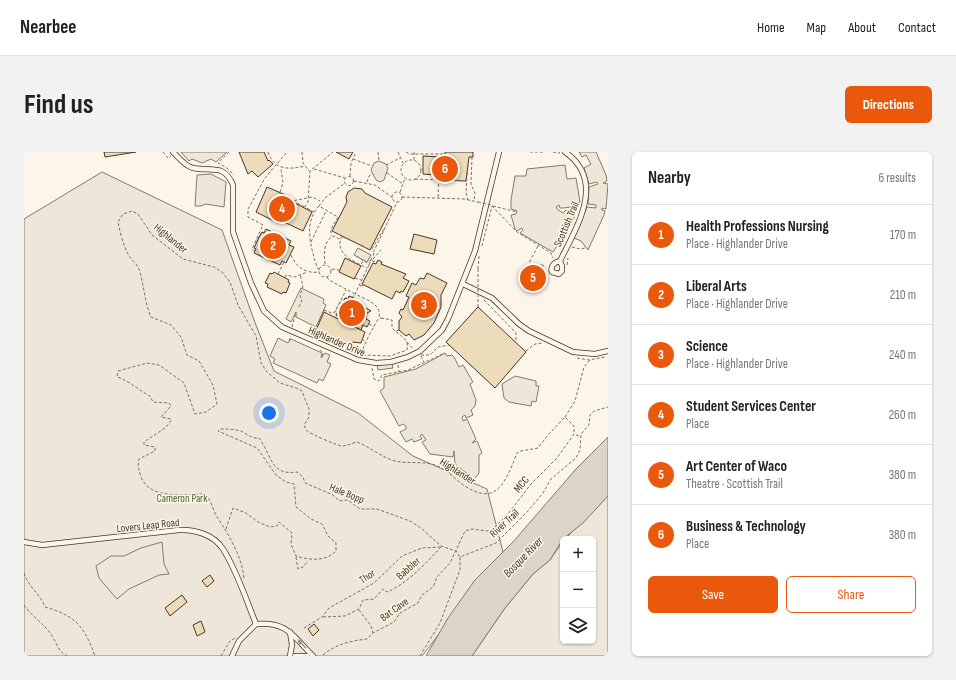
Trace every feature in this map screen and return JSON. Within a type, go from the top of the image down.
[{"type":"street","name":"Highlander Drive","points":[[174,152],[183,162],[192,168],[216,169],[224,172],[230,177],[233,184],[233,232],[251,283],[264,311],[277,323],[293,332],[365,363],[391,362],[420,352],[442,330],[463,284],[481,230],[499,152]]},
{"type":"street","name":"Scottish Trail","points":[[560,261],[583,212],[587,193],[583,175],[578,166],[565,152]]},
{"type":"street","points":[[463,284],[492,298],[519,324],[573,352],[595,354],[608,351]]},
{"type":"street","name":"Lovers Leap Road","points":[[24,542],[42,545],[179,530],[198,532],[210,537],[222,548],[256,624]]},
{"type":"street","points":[[232,656],[239,641],[256,624],[268,623],[280,625],[290,632],[313,656]]},
{"type":"street","points":[[290,632],[292,645],[290,656]]},
{"type":"street","points":[[295,656],[307,656]]},
{"type":"path","points":[[163,152],[168,158]]},
{"type":"path","points":[[268,152],[275,165],[281,168],[305,166]]},
{"type":"path","points":[[255,251],[252,249],[263,225],[248,217],[248,209],[265,178],[287,152]]},
{"type":"path","points":[[302,152],[303,163],[310,171],[308,197],[305,207]]},
{"type":"path","points":[[310,171],[333,152]]},
{"type":"path","points":[[349,177],[350,163],[356,152]]},
{"type":"path","points":[[378,152],[379,161]]},
{"type":"path","points":[[398,152],[404,164]]},
{"type":"path","points":[[406,152],[443,154]]},
{"type":"path","points":[[530,152],[543,152]]},
{"type":"path","points":[[414,153],[414,160],[420,166],[420,179]]},
{"type":"path","points":[[472,157],[471,184],[475,192],[473,201]]},
{"type":"path","points":[[386,165],[400,158]]},
{"type":"path","points":[[353,159],[372,166]]},
{"type":"path","points":[[393,198],[394,193],[399,192],[405,178],[402,172],[404,164],[407,161],[414,160]]},
{"type":"path","points":[[280,192],[283,183],[281,168]]},
{"type":"path","points":[[314,169],[345,178],[349,177]]},
{"type":"path","points":[[438,198],[439,172]]},
{"type":"path","points":[[387,173],[403,184]]},
{"type":"path","points":[[467,173],[466,193],[468,200]]},
{"type":"path","points":[[367,182],[369,176],[373,174]]},
{"type":"path","points":[[415,179],[421,174]]},
{"type":"path","points":[[349,177],[354,181],[367,182],[380,188],[397,202]]},
{"type":"path","points":[[345,178],[345,183]]},
{"type":"path","points":[[405,178],[467,181]]},
{"type":"path","points":[[351,185],[354,181]]},
{"type":"path","points":[[345,183],[351,185]]},
{"type":"path","points":[[345,183],[321,202],[314,212],[310,227],[310,244],[316,267],[323,276],[327,277],[329,280],[346,290],[376,305],[380,311],[378,319],[366,342],[362,355],[383,357],[405,352],[408,348],[407,342]]},
{"type":"path","points":[[399,192],[402,197]]},
{"type":"path","points":[[290,203],[292,201],[308,197],[321,202]]},
{"type":"path","points":[[352,298],[368,268],[397,202],[402,197],[468,200],[517,212]]},
{"type":"path","points":[[292,201],[314,212]]},
{"type":"path","points":[[319,206],[338,217],[331,229],[331,236],[324,250],[325,264],[331,269],[339,270]]},
{"type":"path","points":[[492,206],[517,232],[551,253],[554,259],[552,260]]},
{"type":"path","points":[[481,248],[492,206]]},
{"type":"path","points":[[310,244],[326,210]]},
{"type":"path","name":"Highlander","points":[[226,529],[217,517],[208,497],[203,494],[160,493],[152,490],[142,480],[138,470],[139,459],[155,451],[155,447],[144,445],[144,442],[165,428],[171,421],[171,419],[161,417],[171,406],[169,403],[153,402],[150,396],[136,389],[130,381],[117,377],[118,371],[147,362],[159,365],[184,383],[195,414],[206,412],[217,404],[213,385],[199,361],[187,355],[181,337],[171,325],[151,317],[141,284],[140,272],[137,265],[128,254],[118,222],[123,214],[132,211],[138,214],[152,235],[182,259],[214,267],[222,272],[230,282],[238,305],[256,336],[261,363],[267,372],[280,383],[296,388],[302,392],[309,409],[309,417],[304,425],[307,431],[314,436],[324,438],[337,446],[344,446],[357,442],[378,454],[396,461],[434,465],[442,468],[478,494],[485,495],[494,493],[500,487],[517,453],[538,448],[565,417]]},
{"type":"path","points":[[372,249],[374,243],[386,226]]},
{"type":"path","points":[[331,236],[337,236],[341,240],[343,254],[368,268]]},
{"type":"path","points":[[341,240],[342,236],[362,246],[360,249]]},
{"type":"path","points":[[528,274],[526,273],[531,264],[529,263],[539,245]]},
{"type":"path","points":[[569,249],[572,247],[580,249],[585,248]]},
{"type":"path","points":[[357,256],[368,262],[372,260],[381,250]]},
{"type":"path","points":[[291,255],[294,264],[307,271]]},
{"type":"path","points":[[478,307],[479,255]]},
{"type":"path","points":[[566,268],[568,257]]},
{"type":"path","points":[[372,260],[375,262],[374,264]]},
{"type":"path","points":[[360,264],[364,261]]},
{"type":"path","points":[[278,274],[284,262]]},
{"type":"path","points":[[319,271],[320,267],[325,264]]},
{"type":"path","points":[[538,268],[540,264],[548,268],[549,265]]},
{"type":"path","points":[[327,277],[330,274],[331,269]]},
{"type":"path","points":[[285,277],[286,275],[291,278],[295,277],[307,271],[319,271]]},
{"type":"path","points":[[299,306],[302,300],[300,296],[303,289],[300,274]]},
{"type":"path","points":[[355,278],[361,281]]},
{"type":"path","points":[[359,286],[365,285]]},
{"type":"path","points":[[319,321],[324,310],[332,313],[335,312],[346,290]]},
{"type":"path","points":[[472,293],[482,298],[516,333],[516,342]]},
{"type":"path","points":[[291,324],[296,312]]},
{"type":"path","points":[[378,319],[391,318],[392,328],[413,349]]},
{"type":"path","points":[[369,324],[374,327]]},
{"type":"path","points":[[395,332],[399,330]]},
{"type":"path","points":[[289,341],[294,335]]},
{"type":"path","points":[[362,339],[366,342]]},
{"type":"path","points":[[424,363],[420,355],[430,355],[438,347],[449,345]]},
{"type":"path","points":[[320,347],[319,348],[323,353],[321,358]]},
{"type":"path","points":[[375,366],[372,368],[375,380],[379,381],[382,376],[400,373],[445,353]]},
{"type":"path","points":[[581,437],[574,434],[574,426],[565,417],[575,400],[584,367],[595,354]]},
{"type":"path","points":[[397,363],[400,373]]},
{"type":"path","name":"River Trail","points":[[460,557],[496,543],[527,512],[543,493],[551,479],[576,458],[580,450],[581,434],[589,425],[590,415],[594,411],[608,407]]},
{"type":"path","name":"Hale Bopp","points":[[226,529],[233,508],[246,513],[258,522],[270,527],[278,526],[279,522],[286,530],[292,533],[290,544],[296,556],[298,569],[303,567],[308,560],[336,552],[336,544],[328,536],[322,524],[311,519],[296,507],[294,484],[286,482],[276,475],[257,448],[218,431],[220,429],[232,429],[242,432],[255,439],[259,438],[266,448],[269,459],[278,469],[288,473],[297,472],[303,477],[305,483],[333,495],[339,501],[348,500],[360,509],[377,509],[410,521],[421,528],[441,546],[456,551]]},
{"type":"path","name":"MCC","points":[[456,551],[461,536],[465,531],[472,529],[487,531],[493,529],[508,514],[531,484],[557,458],[574,434]]},
{"type":"path","points":[[226,529],[238,558],[244,579]]},
{"type":"path","name":"Babbler","points":[[322,617],[344,616],[359,609],[363,600],[374,599],[383,589],[387,592],[400,586],[403,581],[423,566],[441,546]]},
{"type":"path","name":"Thor","points":[[304,628],[322,617],[329,608],[374,583],[402,556],[422,548],[441,546]]},
{"type":"path","points":[[420,656],[440,623],[460,570],[460,557],[456,551]]},
{"type":"path","name":"Bat Cave","points":[[323,655],[330,649],[350,640],[367,639],[373,633],[394,622],[400,613],[418,602],[422,595],[433,587],[437,577],[450,563],[456,551]]},
{"type":"path","points":[[296,556],[308,560]]},
{"type":"path","points":[[24,573],[26,581],[41,597],[45,606],[64,612],[77,622],[90,642],[95,656]]},
{"type":"path","points":[[24,605],[31,615],[49,631],[58,650],[67,656]]},
{"type":"path","points":[[359,609],[371,626],[373,633]]},
{"type":"green space","name":"Cameron Park","points":[[102,172],[222,230],[274,371],[358,413],[413,456],[487,489],[503,552],[422,656],[24,656],[24,219]]},
{"type":"green space","points":[[608,496],[608,656],[472,656],[505,608],[533,574],[550,560],[560,545],[560,644],[596,644],[596,536],[568,536]]},
{"type":"shaded area","points":[[181,152],[227,152],[216,162],[211,159],[202,163],[192,159],[189,161]]},
{"type":"shaded area","points":[[579,152],[596,152],[606,175],[607,181],[603,183],[608,184],[606,209],[602,208],[602,210],[605,211],[604,215],[588,250],[581,241],[574,238],[587,207],[596,208],[596,205],[588,204],[589,187],[598,184],[597,182],[589,184],[584,168],[591,164],[586,155],[582,157]]},
{"type":"shaded area","points":[[379,161],[386,164],[388,168],[384,180],[380,182],[376,180],[371,170],[374,163]]},
{"type":"shaded area","points":[[565,165],[567,179],[576,178],[580,202],[578,203],[579,206],[560,208],[559,205],[556,207],[563,213],[566,210],[575,215],[571,225],[553,252],[520,233],[523,230],[522,228],[517,231],[515,229],[511,215],[516,214],[517,211],[511,209],[511,200],[515,176],[526,176],[527,169]]},
{"type":"shaded area","points":[[211,174],[226,182],[224,207],[206,204],[195,206],[197,175]]},
{"type":"shaded area","points":[[358,248],[371,255],[367,262],[354,255]]},
{"type":"shaded area","points":[[301,288],[324,299],[323,303],[326,305],[316,327],[296,317],[296,312],[291,322],[286,319]]},
{"type":"shaded area","points":[[278,338],[288,343],[291,339],[322,353],[321,358],[325,353],[330,355],[327,362],[331,364],[323,381],[319,379],[317,383],[273,363],[275,359],[270,356]]},
{"type":"shaded area","points":[[445,353],[447,356],[452,355],[454,357],[459,367],[463,365],[473,382],[470,384],[476,400],[475,406],[471,410],[473,415],[466,418],[465,415],[462,417],[463,421],[467,419],[476,439],[472,443],[477,441],[482,453],[479,455],[479,473],[474,479],[455,464],[454,451],[453,457],[430,454],[422,442],[426,440],[422,434],[420,436],[422,439],[414,442],[412,439],[406,442],[400,432],[406,429],[406,426],[403,424],[399,426],[380,391],[384,388],[384,377],[416,369]]},
{"type":"shaded area","points":[[392,364],[393,368],[378,370],[377,365]]},
{"type":"shaded area","points":[[515,376],[536,381],[536,386],[539,386],[536,402],[532,401],[531,406],[509,402],[504,398],[502,384]]},
{"type":"shaded area","points":[[162,542],[164,564],[169,574],[159,575],[129,589],[117,599],[99,578],[96,566],[111,556],[124,556],[141,548]]},
{"type":"water","name":"Bosque River","points":[[608,437],[608,496],[583,523],[567,536],[560,536],[560,544],[550,560],[533,574],[505,608],[472,656],[426,656],[448,618],[475,580],[513,542],[576,469]]},
{"type":"building","points":[[104,152],[136,152],[105,157]]},
{"type":"building","points":[[239,152],[264,152],[268,161],[269,160],[273,164],[258,177],[252,171],[248,174]]},
{"type":"building","points":[[336,152],[353,152],[349,159]]},
{"type":"building","points":[[445,152],[473,152],[473,157],[469,157],[466,181],[444,180],[445,173],[441,172],[436,172],[436,175],[423,174],[423,156],[440,157],[440,155],[445,155]]},
{"type":"building","points":[[267,187],[290,197],[288,202],[292,204],[293,202],[312,212],[303,231],[284,222],[286,217],[282,215],[278,223],[256,212]]},
{"type":"building","points":[[354,188],[362,189],[365,193],[392,207],[370,250],[332,231],[347,202],[346,197],[348,192]]},
{"type":"building","points":[[266,229],[291,241],[289,245],[294,247],[286,263],[282,261],[280,265],[254,253],[256,249],[254,248],[259,237]]},
{"type":"building","points":[[414,234],[437,240],[434,254],[410,249]]},
{"type":"building","points":[[345,258],[361,266],[354,279],[339,272]]},
{"type":"building","points":[[378,260],[382,262],[381,264],[406,274],[403,278],[409,281],[403,292],[401,291],[400,293],[396,291],[392,299],[362,284],[373,263],[376,264]]},
{"type":"building","points":[[536,267],[542,270],[541,273],[544,275],[536,288],[533,287],[531,290],[525,287],[527,283],[523,281],[531,268],[535,270]]},
{"type":"building","points":[[274,272],[289,280],[288,282],[290,283],[286,293],[283,292],[282,294],[267,287],[268,284],[265,283],[270,273],[272,274]]},
{"type":"building","points":[[427,273],[447,283],[441,295],[441,307],[434,323],[424,335],[414,340],[409,334],[406,336],[399,330],[399,321],[402,317],[399,313],[401,309],[403,310],[409,297],[406,296],[412,283],[416,285],[420,278],[424,279]]},
{"type":"building","points":[[349,296],[371,311],[367,313],[366,319],[370,321],[367,327],[363,325],[361,330],[339,319],[340,317],[336,315],[338,312],[339,313],[345,298],[348,299]]},
{"type":"building","points":[[478,307],[526,352],[495,388],[446,342]]},
{"type":"building","points":[[324,312],[365,332],[361,343],[353,342],[351,347],[316,330]]},
{"type":"building","points":[[210,575],[214,581],[207,587],[202,581]]},
{"type":"building","points":[[182,595],[187,602],[170,616],[165,608]]},
{"type":"building","points":[[201,621],[205,632],[197,636],[193,625]]},
{"type":"building","points":[[314,624],[319,630],[313,636],[308,629]]},
{"type":"place","name":"Business & Technology","points":[[445,169]]},
{"type":"place","name":"Student Services Center","points":[[282,209]]},
{"type":"place","name":"Liberal Arts","points":[[273,246]]},
{"type":"place","name":"Art Center of Waco","points":[[533,278]]},
{"type":"place","name":"Science","points":[[424,305]]},
{"type":"place","name":"Health Professions Nursing","points":[[352,313]]}]
